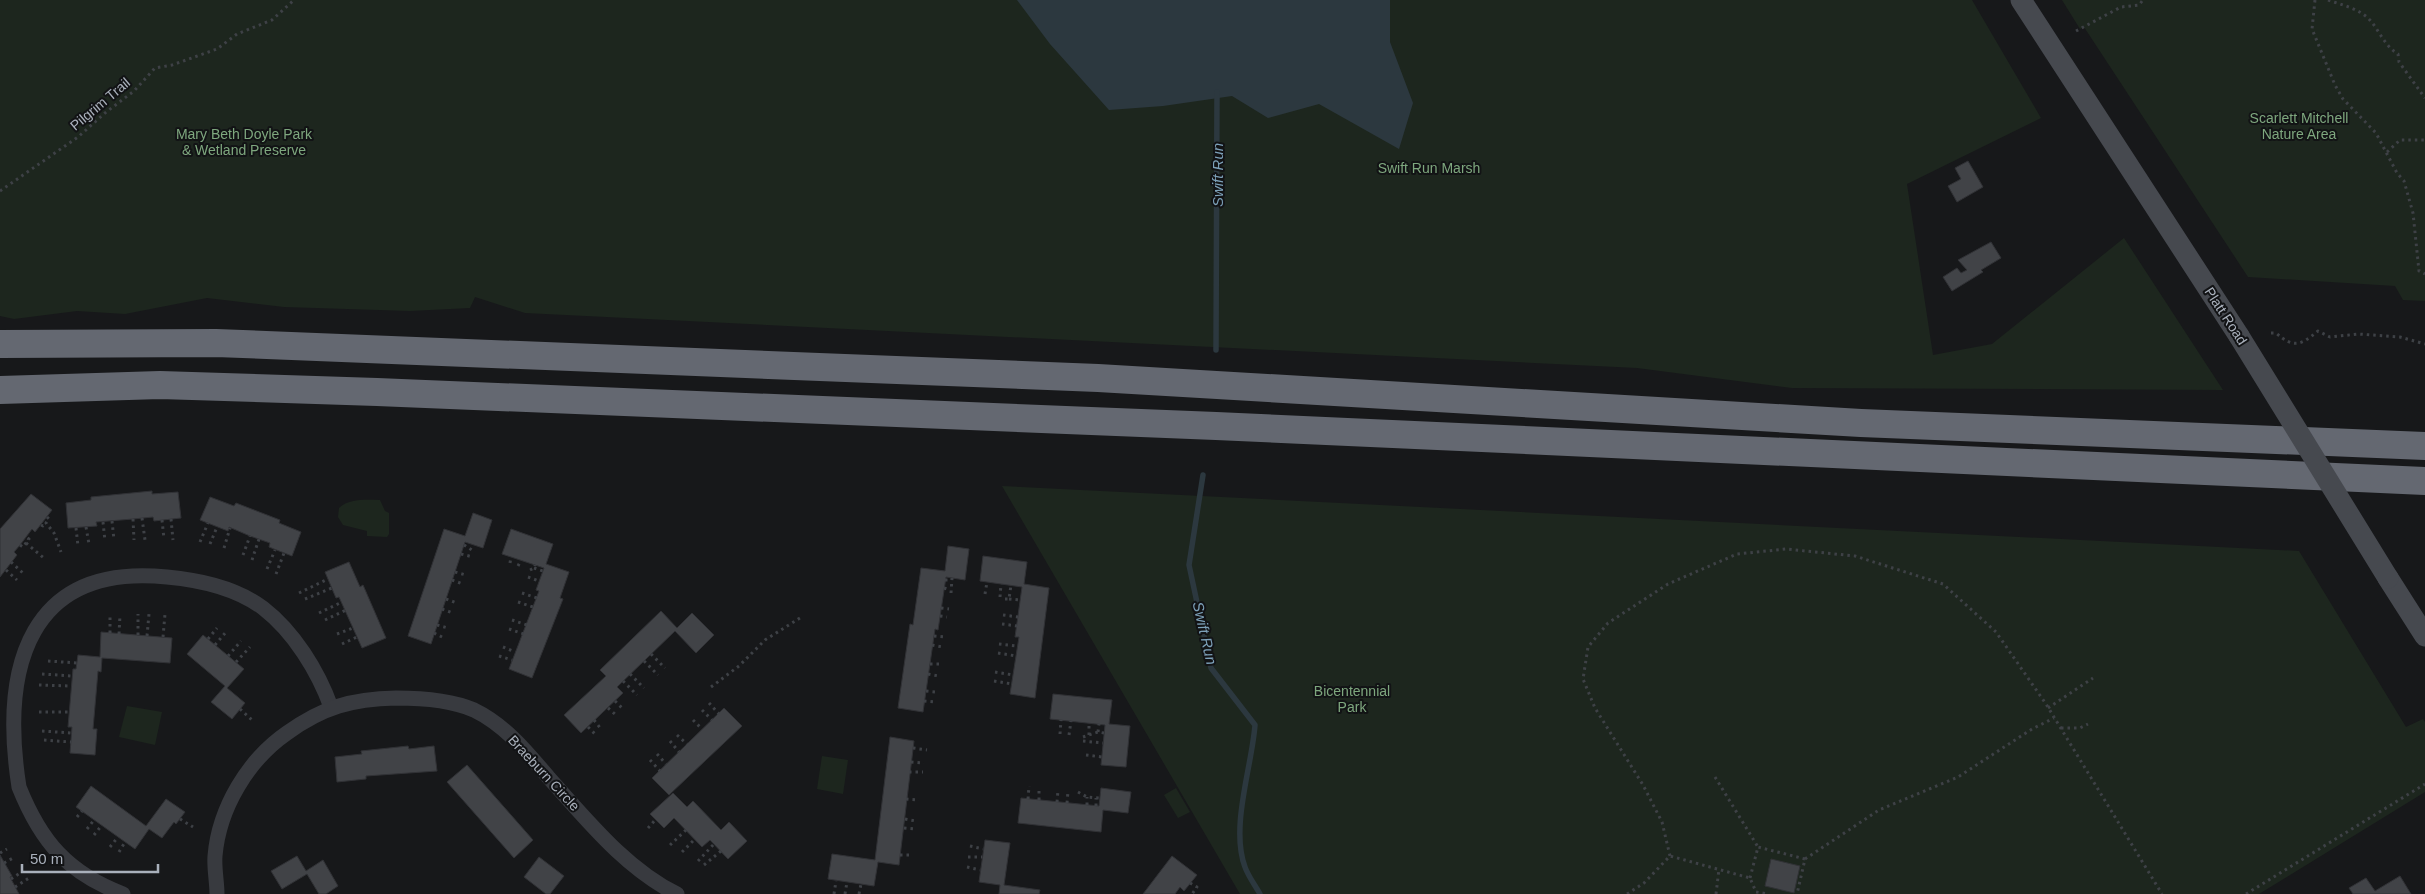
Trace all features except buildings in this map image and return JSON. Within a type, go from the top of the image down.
[{"type":"highway","points":[[0,344],[216,343],[1098,378],[1861,423],[2425,446]]},
{"type":"highway","points":[[0,390],[160,385],[377,392],[1216,426],[2425,481]]},
{"type":"main road","name":"Platt Road","points":[[2021,0],[2239,336],[2425,636]]},
{"type":"street","points":[[123,894],[99,885],[76,871],[58,854],[43,835],[27,808],[15,779],[6,744],[2,690],[6,667],[15,645],[39,611],[64,592],[84,583],[113,576],[154,575],[192,579],[216,586],[238,594],[263,608],[290,636],[315,670],[331,707]]},
{"type":"street","name":"Braeburn Circle","points":[[217,894],[215,856],[223,820],[239,784],[256,760],[278,739],[304,721],[331,707],[355,701],[415,698],[453,704],[474,711],[498,725],[524,748],[589,822],[632,864],[677,894]]},
{"type":"path","name":"Pilgrim Trail","points":[[0,191],[78,137],[140,86],[155,68],[172,65],[217,50],[238,34],[272,20],[294,0]]},
{"type":"path","points":[[2076,31],[2121,7],[2139,4],[2143,0]]},
{"type":"path","points":[[2315,0],[2312,29],[2335,85],[2342,99],[2376,133],[2397,173],[2404,181],[2413,213],[2419,271],[2425,274]]},
{"type":"path","points":[[2328,0],[2357,11],[2368,19],[2389,46],[2398,54],[2400,62],[2425,98]]},
{"type":"path","points":[[2387,152],[2400,140],[2425,140]]},
{"type":"path","points":[[2270,333],[2276,333],[2283,339],[2297,344],[2305,342],[2318,331],[2330,337],[2358,334],[2400,337],[2425,344]]},
{"type":"path","points":[[41,525],[43,526],[49,519],[46,517]]},
{"type":"path","points":[[142,518],[145,540]]},
{"type":"path","points":[[133,519],[134,540]]},
{"type":"path","points":[[171,519],[174,540]]},
{"type":"path","points":[[162,520],[164,539]]},
{"type":"path","points":[[112,521],[114,540]]},
{"type":"path","points":[[103,522],[104,540]]},
{"type":"path","points":[[46,523],[54,533],[61,552]]},
{"type":"path","points":[[200,542],[208,523]]},
{"type":"path","points":[[86,527],[89,544]]},
{"type":"path","points":[[210,544],[217,527]]},
{"type":"path","points":[[76,528],[78,546]]},
{"type":"path","points":[[224,548],[230,528]]},
{"type":"path","points":[[243,555],[250,536]]},
{"type":"path","points":[[20,545],[23,547],[29,539],[26,537]]},
{"type":"path","points":[[252,560],[259,539]]},
{"type":"path","points":[[26,543],[45,559]]},
{"type":"path","points":[[464,544],[471,546],[475,552]]},
{"type":"path","points":[[1670,856],[1662,822],[1643,785],[1595,708],[1583,679],[1588,647],[1608,623],[1668,584],[1737,554],[1786,549],[1855,556],[1943,584],[1996,632],[2048,708],[2162,894]]},
{"type":"path","points":[[267,569],[275,550]]},
{"type":"path","points":[[276,574],[284,553]]},
{"type":"path","points":[[461,554],[473,557]]},
{"type":"path","points":[[510,563],[512,557]]},
{"type":"path","points":[[518,566],[521,560]]},
{"type":"path","points":[[12,562],[24,574]]},
{"type":"path","points":[[533,568],[543,571]]},
{"type":"path","points":[[6,570],[17,580]]},
{"type":"path","points":[[455,572],[466,576]]},
{"type":"path","points":[[528,576],[539,581]]},
{"type":"path","points":[[299,593],[328,579]]},
{"type":"path","points":[[944,588],[951,591],[952,579],[945,580]]},
{"type":"path","points":[[452,580],[463,584]]},
{"type":"path","points":[[985,594],[987,582]]},
{"type":"path","points":[[1000,597],[1002,584]]},
{"type":"path","points":[[1011,585],[1007,599],[1020,600]]},
{"type":"path","points":[[305,599],[332,588]]},
{"type":"path","points":[[522,593],[536,598]]},
{"type":"path","points":[[446,599],[457,603]]},
{"type":"path","points":[[319,613],[342,602]]},
{"type":"path","points":[[518,602],[533,607]]},
{"type":"path","points":[[941,608],[949,608]]},
{"type":"path","points":[[442,609],[453,613]]},
{"type":"path","points":[[325,620],[346,610]]},
{"type":"path","points":[[138,614],[138,635]]},
{"type":"path","points":[[147,636],[149,614]]},
{"type":"path","points":[[162,637],[165,614]]},
{"type":"path","points":[[119,634],[120,615]]},
{"type":"path","points":[[1003,615],[1018,617]]},
{"type":"path","points":[[110,616],[110,633]]},
{"type":"path","points":[[940,616],[948,617]]},
{"type":"path","points":[[711,686],[739,666],[765,640],[800,618]]},
{"type":"path","points":[[512,620],[527,625]]},
{"type":"path","points":[[1002,624],[1017,626]]},
{"type":"path","points":[[437,625],[448,628]]},
{"type":"path","points":[[208,639],[217,628]]},
{"type":"path","points":[[337,634],[354,628]]},
{"type":"path","points":[[509,629],[524,634]]},
{"type":"path","points":[[215,645],[226,632]]},
{"type":"path","points":[[434,633],[444,638]]},
{"type":"path","points":[[934,636],[945,637]]},
{"type":"path","points":[[342,644],[357,637]]},
{"type":"path","points":[[228,656],[241,641]]},
{"type":"path","points":[[999,644],[1017,646]]},
{"type":"path","points":[[932,645],[943,646]]},
{"type":"path","points":[[236,662],[250,646]]},
{"type":"path","points":[[502,646],[515,652]]},
{"type":"path","points":[[998,653],[1016,656]]},
{"type":"path","points":[[651,654],[666,668]]},
{"type":"path","points":[[499,656],[512,660]]},
{"type":"path","points":[[48,661],[77,663]]},
{"type":"path","points":[[644,661],[658,675]]},
{"type":"path","points":[[930,664],[940,664]]},
{"type":"path","points":[[995,672],[1013,675]]},
{"type":"path","points":[[42,674],[72,676]]},
{"type":"path","points":[[630,674],[644,688]]},
{"type":"path","points":[[928,674],[939,676]]},
{"type":"path","points":[[2048,708],[2093,678]]},
{"type":"path","points":[[623,681],[637,695]]},
{"type":"path","points":[[994,681],[1012,684]]},
{"type":"path","points":[[39,685],[72,686]]},
{"type":"path","points":[[926,691],[936,692]]},
{"type":"path","points":[[615,701],[623,708]]},
{"type":"path","points":[[924,701],[935,702]]},
{"type":"path","points":[[709,703],[718,714]]},
{"type":"path","points":[[608,708],[616,715]]},
{"type":"path","points":[[240,709],[252,720]]},
{"type":"path","points":[[702,710],[712,720]]},
{"type":"path","points":[[39,712],[70,712]]},
{"type":"path","points":[[1797,894],[1805,859],[1879,810],[1958,777],[2032,729],[2054,718]]},
{"type":"path","points":[[594,720],[601,729]]},
{"type":"path","points":[[693,720],[702,729]]},
{"type":"path","points":[[1060,734],[1061,720]]},
{"type":"path","points":[[1069,735],[1070,722]]},
{"type":"path","points":[[1089,723],[1089,735]]},
{"type":"path","points":[[1098,732],[1099,724]]},
{"type":"path","points":[[2060,728],[2080,728],[2088,724]]},
{"type":"path","points":[[588,727],[595,734]]},
{"type":"path","points":[[42,731],[71,733]]},
{"type":"path","points":[[1083,736],[1098,732],[1104,733]]},
{"type":"path","points":[[677,734],[687,744]]},
{"type":"path","points":[[44,740],[71,742]]},
{"type":"path","points":[[670,741],[680,752]]},
{"type":"path","points":[[1084,741],[1103,743]]},
{"type":"path","points":[[913,748],[927,750]]},
{"type":"path","points":[[657,754],[666,764]]},
{"type":"path","points":[[1086,755],[1102,757]]},
{"type":"path","points":[[650,760],[660,771]]},
{"type":"path","points":[[911,762],[924,763]]},
{"type":"path","points":[[909,772],[923,772]]},
{"type":"path","points":[[1715,777],[1758,847],[1805,859]]},
{"type":"path","points":[[2246,894],[2425,784]]},
{"type":"path","points":[[1028,799],[1029,786]]},
{"type":"path","points":[[1039,788],[1039,800]]},
{"type":"path","points":[[1057,802],[1058,790]]},
{"type":"path","points":[[1067,803],[1068,791]]},
{"type":"path","points":[[1078,792],[1087,797],[1098,798],[1096,806]]},
{"type":"path","points":[[1087,797],[1087,805]]},
{"type":"path","points":[[906,799],[919,800]]},
{"type":"path","points":[[77,817],[82,811]]},
{"type":"path","points":[[180,819],[193,828]]},
{"type":"path","points":[[648,828],[656,819]]},
{"type":"path","points":[[905,819],[916,821]]},
{"type":"path","points":[[87,829],[94,820]]},
{"type":"path","points":[[94,835],[102,825]]},
{"type":"path","points":[[904,828],[915,829]]},
{"type":"path","points":[[670,845],[686,830]]},
{"type":"path","points":[[110,847],[118,836]]},
{"type":"path","points":[[682,852],[695,840]]},
{"type":"path","points":[[119,852],[125,842]]},
{"type":"path","points":[[698,861],[714,844]]},
{"type":"path","points":[[970,846],[984,849]]},
{"type":"path","points":[[1758,847],[1750,878],[1756,892],[1769,894]]},
{"type":"path","points":[[0,853],[7,849]]},
{"type":"path","points":[[704,865],[721,851]]},
{"type":"path","points":[[900,855],[912,856]]},
{"type":"path","points":[[1670,856],[1750,878]]},
{"type":"path","points":[[1627,894],[1644,883],[1670,856]]},
{"type":"path","points":[[968,857],[982,858]]},
{"type":"path","points":[[4,862],[13,858]]},
{"type":"path","points":[[967,867],[980,870]]},
{"type":"path","points":[[1716,894],[1719,869]]},
{"type":"path","points":[[11,879],[24,871]]},
{"type":"path","points":[[15,887],[29,878]]},
{"type":"path","points":[[834,894],[836,880]]},
{"type":"path","points":[[844,894],[847,882]]},
{"type":"path","points":[[1190,883],[1197,887],[1192,894]]},
{"type":"path","points":[[859,894],[861,884]]},
{"type":"green space","points":[[0,0],[1972,0],[2041,118],[1907,184],[1933,355],[1992,344],[2124,238],[2223,390],[1792,388],[1637,368],[525,313],[475,297],[470,308],[410,311],[284,307],[207,298],[125,314],[77,311],[14,319],[0,316]]},
{"type":"green space","name":"Scarlett Mitchell Nature Area","points":[[2062,0],[2425,0],[2425,301],[2403,300],[2395,286],[2248,277],[2084,27],[2080,29]]},
{"type":"green space","name":"Bicentennial Park","points":[[1002,486],[2299,551],[2406,727],[2423,719],[2425,722],[2425,792],[2259,894],[1240,894]]},
{"type":"green space","points":[[358,500],[380,500],[385,511],[389,513],[389,534],[387,537],[367,536],[367,531],[343,525],[338,517],[339,508],[343,505]]},
{"type":"green space","points":[[127,706],[162,712],[155,745],[119,737]]},
{"type":"green space","points":[[822,756],[848,760],[843,794],[817,789]]},
{"type":"green space","points":[[1176,788],[1190,812],[1178,818],[1164,795]]},
{"type":"shaded area","points":[[1017,0],[1390,0],[1390,42],[1413,103],[1399,149],[1319,104],[1268,118],[1232,96],[1163,106],[1109,110],[1050,44]]},
{"type":"waterway","name":"Swift Run","points":[[1216,350],[1217,92]]},
{"type":"waterway","name":"Swift Run","points":[[1203,475],[1189,565],[1211,668],[1255,725],[1243,796],[1240,834],[1241,851],[1245,867],[1260,894]]},
{"type":"park label","name":"Mary Beth Doyle Park & Wetland Preserve","points":[[244,142]]},
{"type":"park label","name":"Swift Run Marsh","points":[[1429,168]]}]
